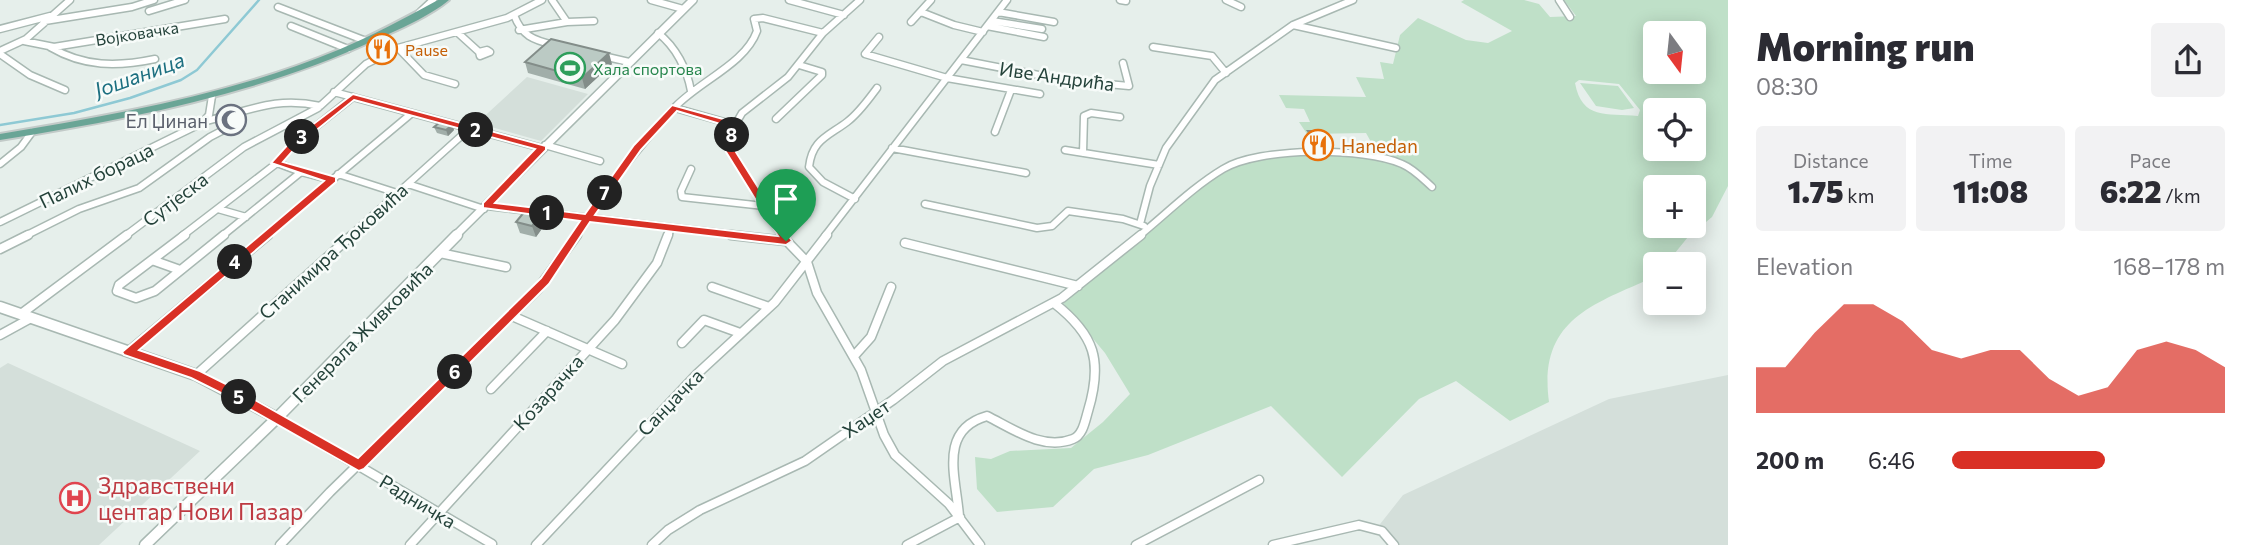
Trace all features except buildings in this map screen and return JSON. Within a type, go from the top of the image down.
[{"type":"main road","points":[[0,137],[137,114],[271,78],[366,41],[445,0]]},
{"type":"street","name":"Војковачка","points":[[65,90],[30,75],[0,53],[24,40],[48,19],[61,2],[70,0]]},
{"type":"street","name":"Војковачка","points":[[0,29],[132,7],[154,0]]},
{"type":"street","name":"Војковачка","points":[[149,12],[185,0]]},
{"type":"street","points":[[413,18],[433,0]]},
{"type":"street","name":"Сутјеска","points":[[0,335],[243,147],[320,106],[366,64],[398,48],[514,15],[542,0]]},
{"type":"street","points":[[552,0],[567,22]]},
{"type":"street","points":[[652,0],[683,9]]},
{"type":"street","name":"Генерала Живковића","points":[[145,545],[277,418],[543,147],[693,0]]},
{"type":"street","points":[[789,0],[844,15]]},
{"type":"street","points":[[860,0],[823,33],[799,65],[748,107],[735,125],[730,149],[786,241],[807,262],[817,293],[854,356],[895,455],[949,503],[980,545]]},
{"type":"street","points":[[911,22],[931,0]]},
{"type":"street","points":[[807,262],[1007,0]]},
{"type":"street","points":[[1120,0],[1126,1]]},
{"type":"street","points":[[1226,0],[1241,7]]},
{"type":"street","points":[[925,204],[1037,228],[1052,226],[1068,211],[1110,217],[1143,226],[1146,197],[1158,165],[1172,138],[1194,113],[1202,95],[1215,80],[1293,24],[1353,0]]},
{"type":"street","points":[[1559,0],[1570,17]]},
{"type":"street","points":[[278,7],[366,41]]},
{"type":"street","points":[[920,12],[1044,37]]},
{"type":"street","points":[[998,12],[1054,22]]},
{"type":"street","points":[[514,15],[519,30],[530,39],[559,46]]},
{"type":"street","points":[[280,545],[512,316],[554,270],[637,148],[691,90],[750,49],[757,31],[755,18],[823,33]]},
{"type":"street","name":"Војковачка","points":[[50,47],[225,19]]},
{"type":"street","points":[[519,30],[567,22],[593,21]]},
{"type":"street","points":[[1293,24],[1396,48]]},
{"type":"street","points":[[291,26],[348,49]]},
{"type":"street","points":[[987,26],[1042,29]]},
{"type":"street","points":[[457,32],[470,47],[479,52]]},
{"type":"street","points":[[658,33],[670,44],[687,75],[691,90]]},
{"type":"street","name":"Иве Андрића","points":[[879,37],[865,54],[947,78],[1040,94]]},
{"type":"street","name":"Војковачка","points":[[24,40],[100,65],[122,66],[155,59]]},
{"type":"street","points":[[1153,47],[1212,56],[1226,73]]},
{"type":"street","points":[[398,48],[424,75],[455,84]]},
{"type":"street","points":[[593,54],[629,62]]},
{"type":"street","name":"Иве Андрића","points":[[961,60],[1064,80],[1129,86],[1123,63]]},
{"type":"street","points":[[776,119],[822,75],[820,71],[799,65]]},
{"type":"street","points":[[855,199],[822,182],[809,167],[810,154],[814,144],[848,121],[877,88]]},
{"type":"street","points":[[995,132],[1011,90]]},
{"type":"street","points":[[334,92],[600,161]]},
{"type":"street","points":[[205,121],[212,105],[212,96]]},
{"type":"street","points":[[300,173],[145,296],[132,298],[117,291],[119,285],[276,163],[295,143],[353,97]]},
{"type":"street","name":"Палих бораца","points":[[0,222],[205,121],[270,101],[296,100],[320,106]]},
{"type":"street","points":[[675,107],[735,125]]},
{"type":"street","points":[[128,352],[412,113]]},
{"type":"street","points":[[1083,153],[1084,116],[1091,113],[1120,117]]},
{"type":"street","points":[[0,249],[89,204],[139,188],[210,137],[237,123]]},
{"type":"street","name":"Станимира Ђоковића","points":[[196,375],[470,128]]},
{"type":"street","points":[[0,164],[21,147],[32,132]]},
{"type":"street","points":[[892,148],[1026,173]]},
{"type":"street","points":[[1065,150],[1158,165]]},
{"type":"street","name":"Хаџет","points":[[652,545],[668,530],[700,510],[796,466],[943,361],[1054,303],[1077,286],[1143,226],[1224,168],[1251,159],[1318,153],[1370,153],[1402,164],[1432,187]]},
{"type":"street","points":[[276,163],[300,173],[335,177],[397,193]]},
{"type":"street","points":[[691,169],[681,191],[682,197],[764,206]]},
{"type":"street","points":[[408,184],[485,207],[786,241]]},
{"type":"street","points":[[218,209],[246,217]]},
{"type":"street","name":"Козарачка","points":[[410,545],[615,320],[647,278],[664,249],[671,228]]},
{"type":"street","points":[[905,243],[1077,286]]},
{"type":"street","points":[[440,253],[506,267]]},
{"type":"street","points":[[152,260],[180,270]]},
{"type":"street","name":"Санџачка","points":[[536,545],[690,381],[769,307],[807,262]]},
{"type":"street","points":[[712,287],[769,307]]},
{"type":"street","points":[[854,356],[871,337],[891,287]]},
{"type":"street","points":[[960,517],[954,443],[967,425],[987,416],[1030,440],[1059,441],[1080,436],[1097,374],[1096,354],[1075,322],[1054,303]]},
{"type":"street","name":"Радничка","points":[[0,307],[196,375],[277,418],[492,544]]},
{"type":"street","points":[[512,316],[622,364]]},
{"type":"street","points":[[682,343],[699,322],[704,320],[740,333]]},
{"type":"street","points":[[491,390],[547,331]]},
{"type":"street","points":[[1136,545],[1259,480]]},
{"type":"street","points":[[907,545],[960,517]]},
{"type":"street","points":[[1273,545],[1359,525],[1382,531],[1394,545]]},
{"type":"shaded area","points":[[527,77],[588,94],[541,141],[477,123]]},
{"type":"shaded area","name":"Здравствени центар Нови Пазар","points":[[8,363],[200,451],[99,545],[0,545],[0,368]]},
{"type":"shaded area","points":[[1728,375],[1728,545],[1394,545],[1377,528],[1403,495],[1609,399]]},
{"type":"green space","points":[[1524,0],[1539,4],[1550,17],[1576,16],[1564,0],[1728,0],[1728,186],[1712,217],[1706,222],[1706,175],[1643,175],[1643,238],[1687,238],[1676,252],[1643,252],[1643,282],[1590,308],[1561,334],[1552,352],[1548,375],[1549,402],[1510,421],[1456,381],[1419,399],[1342,477],[1271,406],[1148,455],[1094,469],[1053,507],[997,512],[977,489],[975,457],[991,459],[1010,451],[1071,448],[1103,422],[1130,394],[1105,353],[1063,303],[1078,286],[1224,168],[1279,155],[1375,149],[1366,133],[1307,134],[1299,122],[1310,122],[1304,109],[1286,108],[1279,95],[1366,97],[1356,77],[1384,79],[1380,62],[1393,64],[1400,35],[1418,18],[1466,40],[1488,43],[1512,31],[1461,2]],"holes":[[[1579,80],[1619,84],[1640,110],[1638,116],[1606,114],[1590,109],[1578,95],[1575,83]]]},
{"type":"green space","points":[[1580,83],[1618,86],[1634,108],[1622,110],[1596,106]]},
{"type":"waterway","name":"Јошаница","points":[[0,125],[74,113],[130,98],[181,80],[197,70],[259,0]]},
{"type":"place","name":"Pause","points":[[382,49]]},
{"type":"place","name":"Хала спортова","points":[[570,68]]},
{"type":"place","name":"Ел Џинан","points":[[231,120]]},
{"type":"place","name":"Hanedan","points":[[1318,145]]},
{"type":"place","name":"Здравствени центар Нови Пазар","points":[[75,498]]},
{"type":"route","points":[[786,241],[634,224],[587,218],[487,206],[542,148],[353,97],[295,143],[276,163],[332,180],[128,352],[196,375],[230,391],[359,465],[545,281],[566,254],[587,218],[637,148],[675,107],[735,125],[729,145],[731,152],[786,241]]}]
